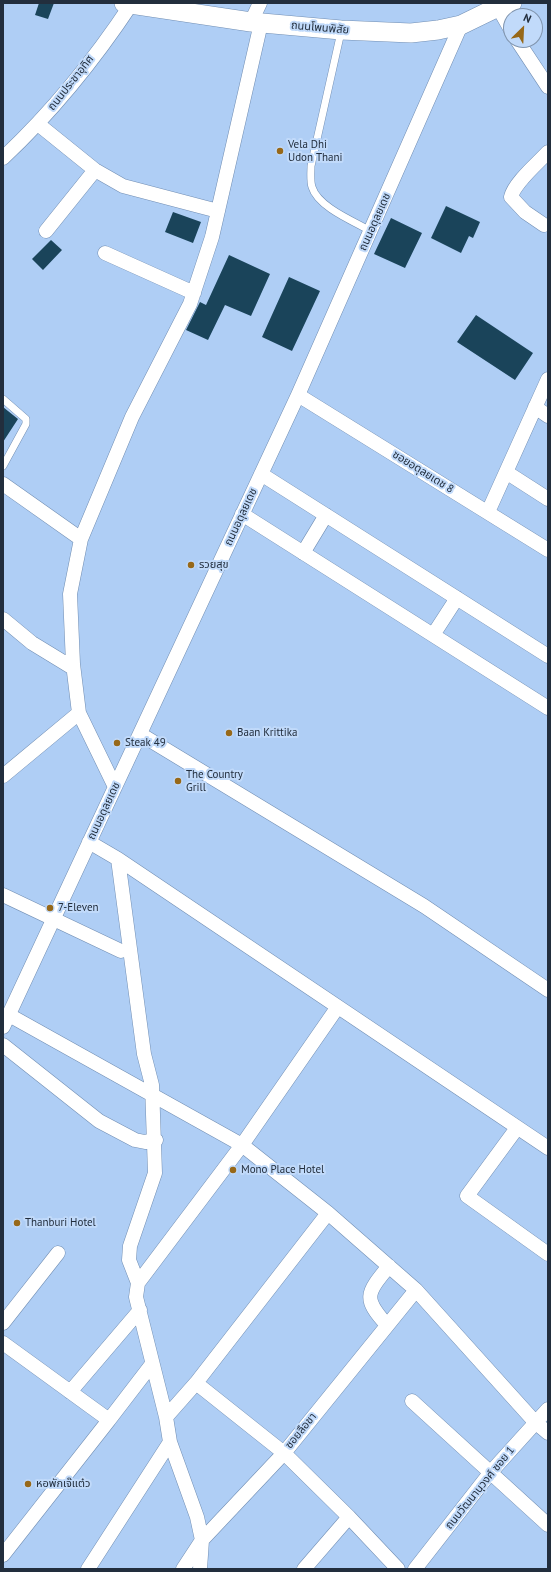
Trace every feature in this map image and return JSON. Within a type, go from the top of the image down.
[{"type":"street","points":[[115,787],[79,713],[73,668],[70,594],[81,539],[132,417],[190,304],[194,293],[212,237],[218,211],[260,3]]},
{"type":"street","name":"ถนนโพนพิสัย","points":[[129,4],[256,23],[341,30],[411,33],[438,30],[461,25],[502,4]]},
{"type":"street","name":"ถนนประชาอุทิศ","points":[[3,158],[38,124],[77,76],[129,4]]},
{"type":"street","name":"ถนนอดุลยเดช","points":[[6,1021],[298,395],[461,25]]},
{"type":"street","points":[[522,48],[548,86]]},
{"type":"street","points":[[38,124],[95,170],[123,186],[218,211]]},
{"type":"street","points":[[544,225],[525,212],[511,197],[514,189],[548,152]]},
{"type":"street","points":[[46,230],[95,170]]},
{"type":"street","points":[[105,254],[194,293]]},
{"type":"street","points":[[488,512],[534,407],[548,379]]},
{"type":"street","name":"ซอยอดุลยเดช 8","points":[[298,395],[548,550]]},
{"type":"street","points":[[534,407],[548,416]]},
{"type":"street","points":[[506,472],[548,500]]},
{"type":"street","points":[[261,474],[548,656]]},
{"type":"street","points":[[3,484],[81,539]]},
{"type":"street","points":[[242,514],[548,708]]},
{"type":"street","points":[[303,552],[326,515]]},
{"type":"street","points":[[433,635],[457,598]]},
{"type":"street","points":[[3,619],[32,643],[73,668]]},
{"type":"street","points":[[3,776],[79,713]]},
{"type":"street","points":[[140,734],[424,906],[548,990]]},
{"type":"street","points":[[89,842],[118,859],[337,1008],[548,1148]]},
{"type":"street","points":[[118,859],[144,1054],[152,1085],[156,1140],[155,1173],[130,1246],[129,1260],[138,1283]]},
{"type":"street","points":[[3,895],[121,951]]},
{"type":"street","points":[[200,1569],[202,1540],[197,1517],[170,1442],[166,1417],[136,1297],[138,1283],[242,1145],[337,1008]]},
{"type":"street","points":[[6,1021],[153,1094],[242,1145],[328,1213],[416,1290],[535,1422],[548,1433]]},
{"type":"street","points":[[3,1046],[100,1121],[135,1140],[145,1142],[156,1140]]},
{"type":"street","points":[[517,1128],[467,1196],[548,1254]]},
{"type":"street","points":[[166,1417],[196,1383],[328,1213]]},
{"type":"street","points":[[3,1323],[58,1253]]},
{"type":"street","points":[[387,1325],[376,1313],[370,1300],[375,1282],[389,1266]]},
{"type":"street","name":"ซอยลือชา","points":[[183,1569],[202,1540],[284,1453],[416,1290]]},
{"type":"street","points":[[70,1392],[140,1310]]},
{"type":"street","points":[[3,1342],[109,1420]]},
{"type":"street","points":[[3,1555],[152,1364]]},
{"type":"street","points":[[196,1383],[284,1453],[349,1517],[398,1569]]},
{"type":"street","points":[[412,1401],[548,1525]]},
{"type":"street","name":"ถนนวัฒนานุวงศ์ ซอย 1","points":[[415,1569],[490,1473],[548,1409]]},
{"type":"street","points":[[88,1569],[170,1442]]},
{"type":"street","points":[[304,1569],[349,1517]]},
{"type":"lane","points":[[341,30],[311,166],[311,186],[315,195],[322,203],[371,231]]},
{"type":"lane","points":[[3,399],[26,419],[26,424],[3,466]]},
{"type":"building","points":[[39,3],[54,3],[48,19],[35,15]]},
{"type":"building","points":[[446,206],[480,222],[473,238],[469,236],[461,253],[431,238]]},
{"type":"building","points":[[173,212],[201,222],[193,243],[165,232]]},
{"type":"building","points":[[391,218],[422,233],[405,268],[374,254]]},
{"type":"building","points":[[51,240],[62,250],[43,270],[32,259]]},
{"type":"building","points":[[229,255],[270,274],[251,316],[225,305],[208,340],[186,330],[200,302],[206,305]]},
{"type":"building","points":[[289,277],[320,291],[292,351],[262,337]]},
{"type":"building","points":[[476,315],[533,353],[515,380],[457,342]]},
{"type":"building","points":[[3,407],[18,419],[3,442]]},
{"type":"place","name":"Vela Dhi Udon Thani","points":[[280,151]]},
{"type":"place","name":"รวยสุข","points":[[191,565]]},
{"type":"place","name":"Baan Krittika","points":[[229,733]]},
{"type":"place","name":"Steak 49","points":[[117,743]]},
{"type":"place","name":"The Country Grill","points":[[178,781]]},
{"type":"place","name":"7-Eleven","points":[[50,908]]},
{"type":"place","name":"Mono Place Hotel","points":[[233,1170]]},
{"type":"place","name":"Thanburi Hotel","points":[[17,1223]]},
{"type":"place","name":"หอพักเจ๊แต๋ว","points":[[28,1484]]}]
